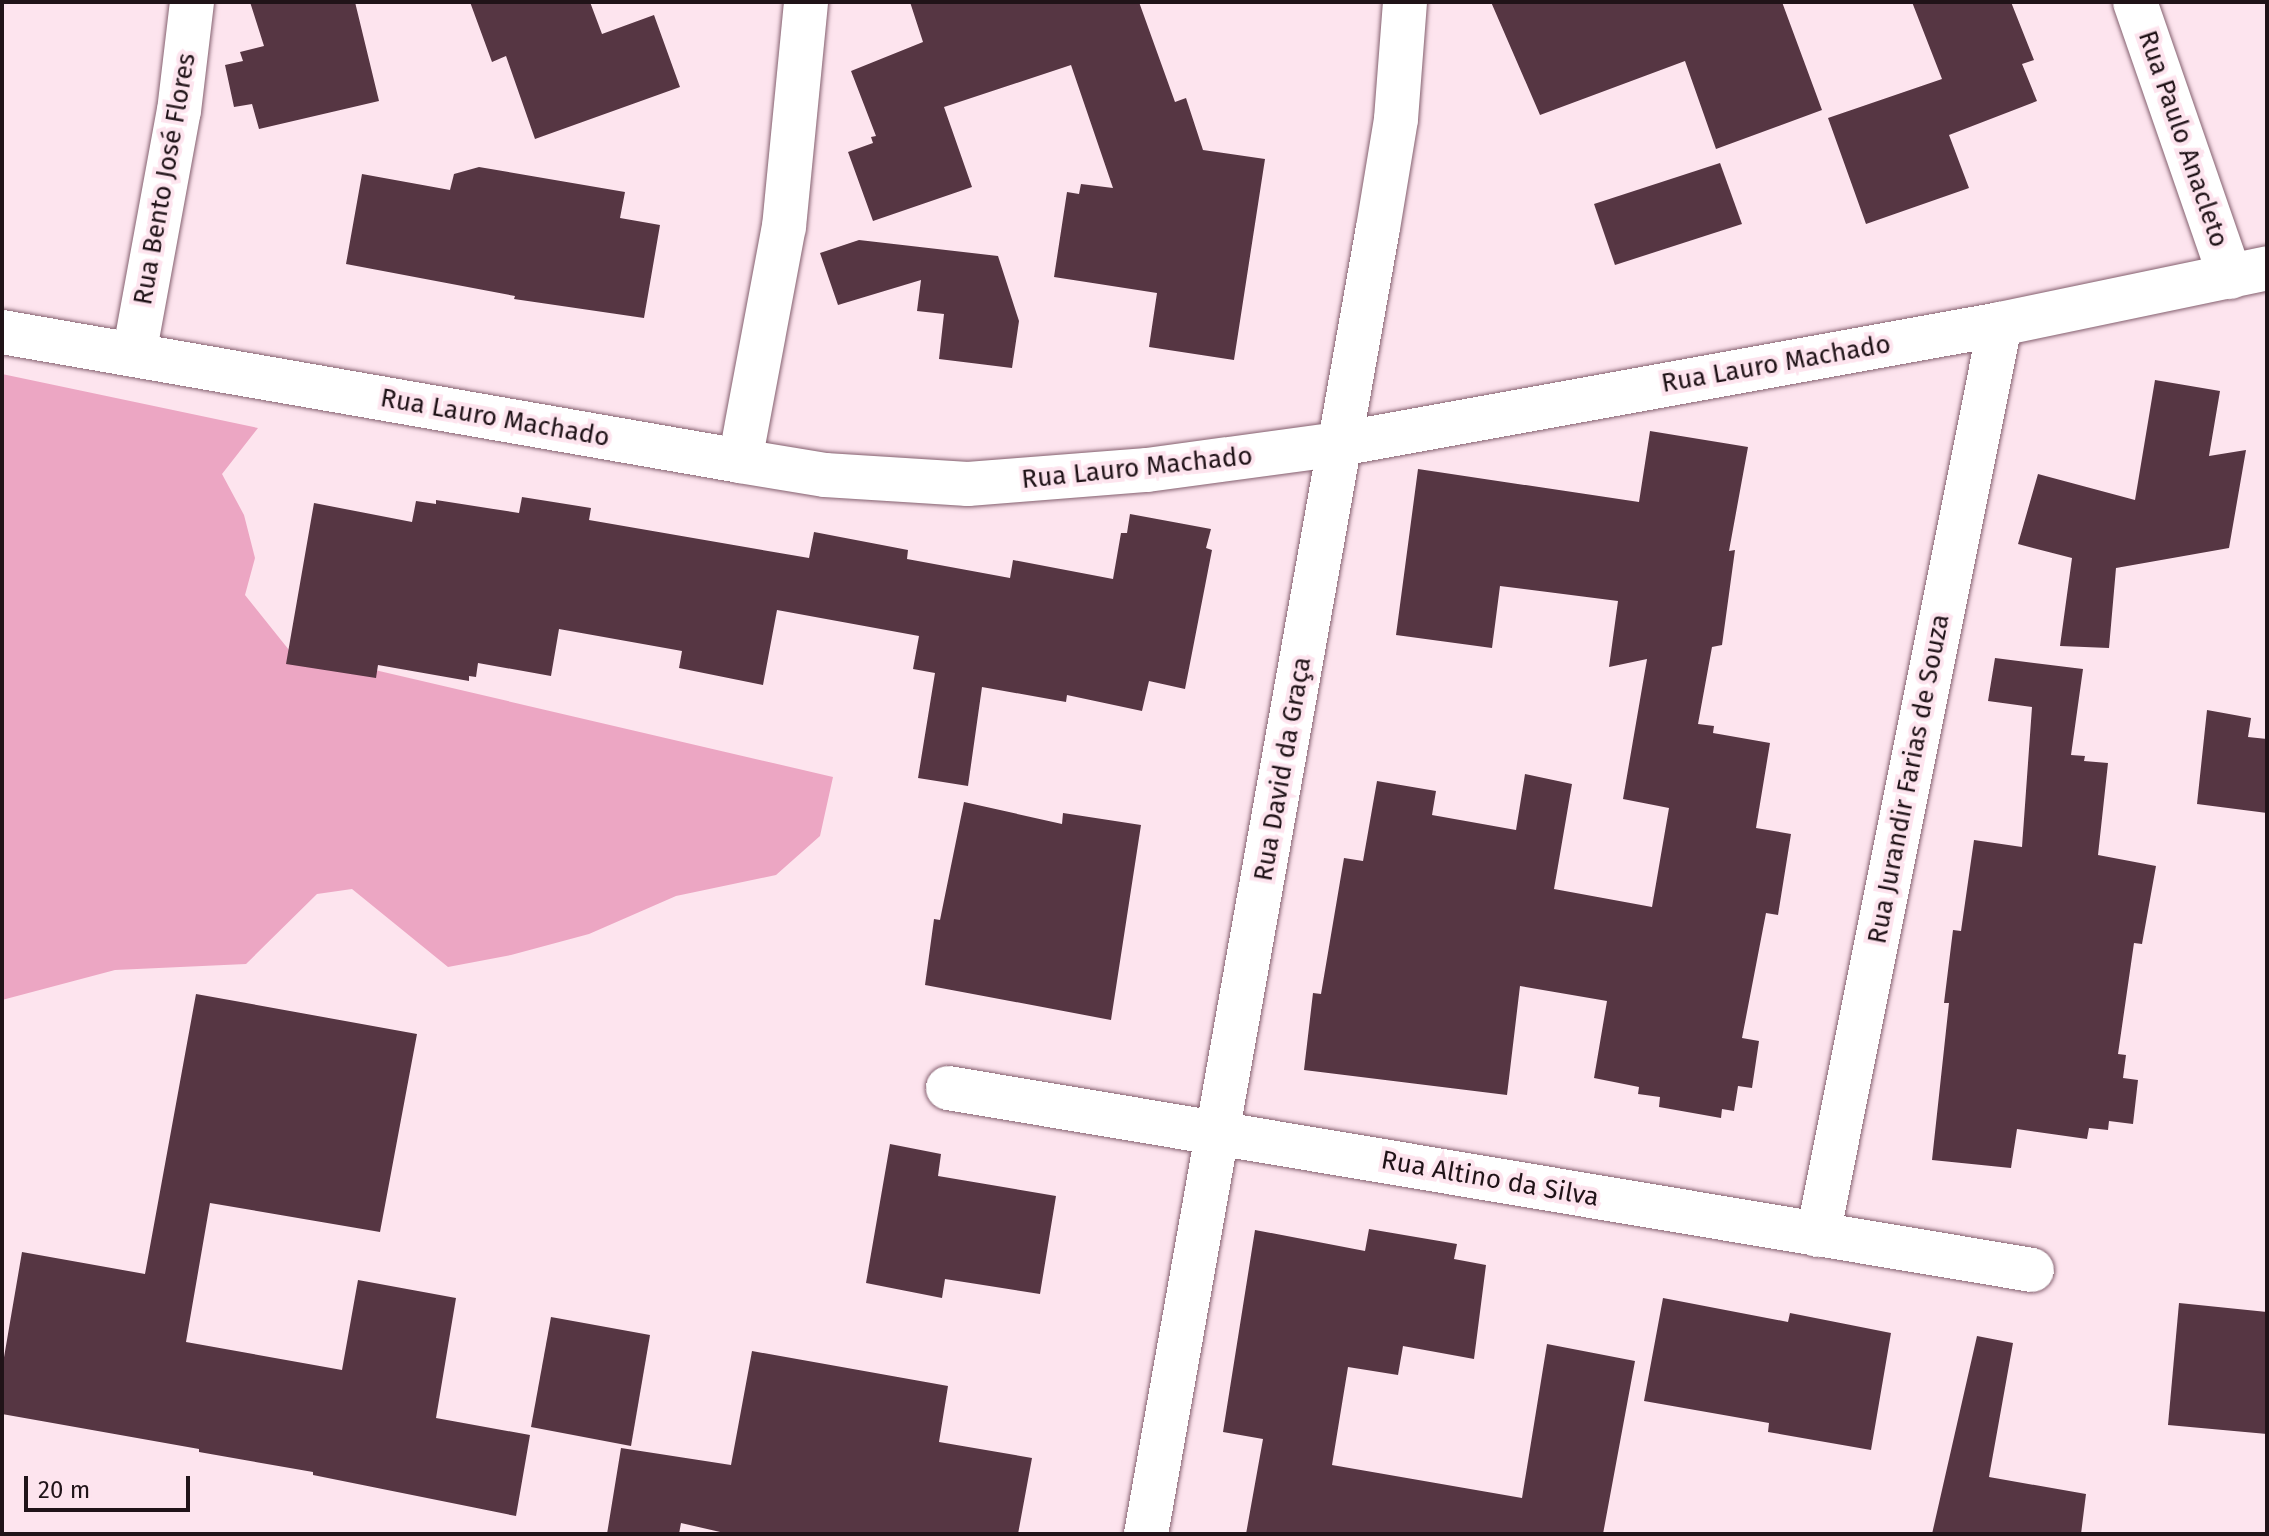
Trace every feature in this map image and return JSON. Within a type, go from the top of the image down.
[{"type":"street","name":"Rua Bento José Flores","points":[[134,355],[179,111],[192,2]]},
{"type":"street","points":[[740,461],[784,227],[806,2]]},
{"type":"street","name":"Rua David da Graça","points":[[1146,1534],[1396,119],[1405,2]]},
{"type":"street","name":"Rua Paulo Anacleto","points":[[2135,2],[2248,273]]},
{"type":"street","name":"Rua Lauro Machado","points":[[2,332],[825,475],[968,484],[1147,470],[1340,444],[2000,324],[2248,273]]},
{"type":"street","name":"Rua Jurandir Farias de Souza","points":[[1818,1235],[2000,324]]},
{"type":"street","name":"Rua Altino da Silva","points":[[948,1088],[2032,1270]]},
{"type":"shaded area","points":[[2,374],[258,428],[222,474],[244,515],[255,558],[245,595],[289,650],[833,777],[820,836],[776,875],[676,896],[589,934],[511,955],[448,967],[352,889],[317,894],[246,964],[115,970],[2,1000]]},
{"type":"building","points":[[250,2],[355,2],[379,101],[259,129],[252,104],[234,107],[225,65],[243,61],[240,52],[264,46]]},
{"type":"building","points":[[470,2],[590,2],[602,34],[654,15],[680,87],[535,139],[506,56],[492,62]]},
{"type":"building","points":[[910,2],[1139,2],[1175,102],[1186,98],[1203,150],[1265,159],[1234,360],[1149,347],[1157,293],[1054,277],[1067,192],[1079,194],[1081,184],[1113,188],[1071,65],[944,107],[972,187],[873,221],[848,152],[873,143],[871,137],[876,136],[851,71],[923,42]]},
{"type":"building","points":[[1491,2],[1782,2],[1822,110],[1716,149],[1685,61],[1540,115]]},
{"type":"building","points":[[1912,2],[2011,2],[2034,60],[2022,64],[2037,101],[1949,135],[1969,188],[1866,224],[1828,118],[1942,79]]},
{"type":"building","points":[[1720,163],[1742,224],[1615,265],[1594,204]]},
{"type":"building","points":[[479,167],[625,192],[620,218],[660,225],[644,318],[514,299],[515,296],[346,264],[362,174],[450,190],[454,174]]},
{"type":"building","points":[[859,240],[998,256],[1019,321],[1012,368],[939,359],[944,314],[917,311],[921,280],[838,305],[820,253]]},
{"type":"building","points":[[2155,380],[2220,391],[2209,456],[2246,450],[2229,548],[2116,568],[2109,648],[2060,646],[2072,558],[2018,544],[2038,474],[2135,500]]},
{"type":"building","points":[[1650,431],[1748,447],[1729,551],[1735,550],[1722,645],[1712,647],[1698,724],[1714,726],[1713,733],[1770,743],[1756,828],[1791,834],[1778,915],[1766,913],[1742,1038],[1759,1041],[1752,1088],[1738,1086],[1734,1111],[1722,1109],[1721,1118],[1659,1107],[1660,1097],[1638,1094],[1639,1087],[1594,1078],[1607,1001],[1520,986],[1507,1095],[1304,1070],[1313,993],[1321,994],[1344,858],[1363,861],[1377,781],[1436,791],[1432,815],[1516,830],[1525,774],[1572,784],[1554,889],[1652,907],[1669,808],[1623,799],[1647,659],[1609,667],[1618,601],[1500,586],[1492,648],[1396,635],[1418,469],[1639,502]]},
{"type":"building","points":[[522,497],[591,508],[589,520],[809,558],[814,532],[908,550],[907,559],[1010,578],[1013,560],[1113,579],[1121,533],[1127,533],[1130,514],[1211,529],[1206,548],[1212,550],[1185,689],[1149,681],[1142,711],[1067,695],[1066,702],[982,687],[968,786],[918,778],[935,673],[913,669],[919,636],[777,610],[763,685],[679,668],[682,651],[559,629],[551,676],[478,663],[476,677],[469,676],[469,681],[378,665],[376,678],[286,664],[314,503],[412,522],[416,501],[436,504],[436,500],[519,513]]},
{"type":"building","points":[[1995,658],[2083,669],[2071,755],[2085,756],[2084,761],[2108,763],[2098,855],[2156,866],[2142,944],[2134,943],[2118,1054],[2126,1055],[2123,1078],[2138,1080],[2133,1124],[2109,1121],[2108,1130],[2089,1128],[2087,1139],[2017,1129],[2011,1168],[1932,1160],[1949,1003],[1944,1003],[1953,930],[1961,931],[1974,840],[2022,847],[2032,707],[1988,701]]},
{"type":"building","points":[[2207,710],[2251,718],[2248,737],[2267,739],[2267,813],[2197,804]]},
{"type":"building","points":[[964,802],[1062,824],[1063,813],[1141,825],[1111,1020],[925,985],[934,919],[940,920]]},
{"type":"building","points":[[196,994],[417,1034],[380,1232],[210,1203],[186,1342],[342,1370],[358,1280],[456,1298],[436,1418],[530,1435],[516,1516],[313,1475],[313,1472],[199,1452],[199,1449],[2,1414],[2,1369],[22,1252],[145,1274]]},
{"type":"building","points":[[890,1144],[941,1154],[938,1176],[1056,1196],[1040,1294],[945,1279],[942,1298],[866,1283]]},
{"type":"building","points":[[1369,1229],[1457,1244],[1454,1259],[1486,1265],[1474,1359],[1403,1346],[1398,1375],[1348,1367],[1332,1465],[1522,1498],[1547,1344],[1635,1361],[1603,1534],[1246,1534],[1263,1439],[1223,1432],[1255,1230],[1365,1251]]},
{"type":"building","points":[[1663,1298],[1788,1322],[1790,1313],[1891,1333],[1871,1450],[1768,1432],[1769,1423],[1644,1401]]},
{"type":"building","points":[[2179,1303],[2267,1312],[2267,1434],[2168,1425]]},
{"type":"building","points":[[551,1317],[650,1335],[631,1446],[531,1427]]},
{"type":"building","points":[[1977,1336],[2013,1343],[1989,1477],[2086,1494],[2081,1534],[1932,1534]]},
{"type":"building","points":[[752,1351],[948,1386],[939,1442],[1032,1458],[1018,1534],[729,1534],[681,1523],[679,1534],[607,1534],[621,1448],[731,1465]]}]
